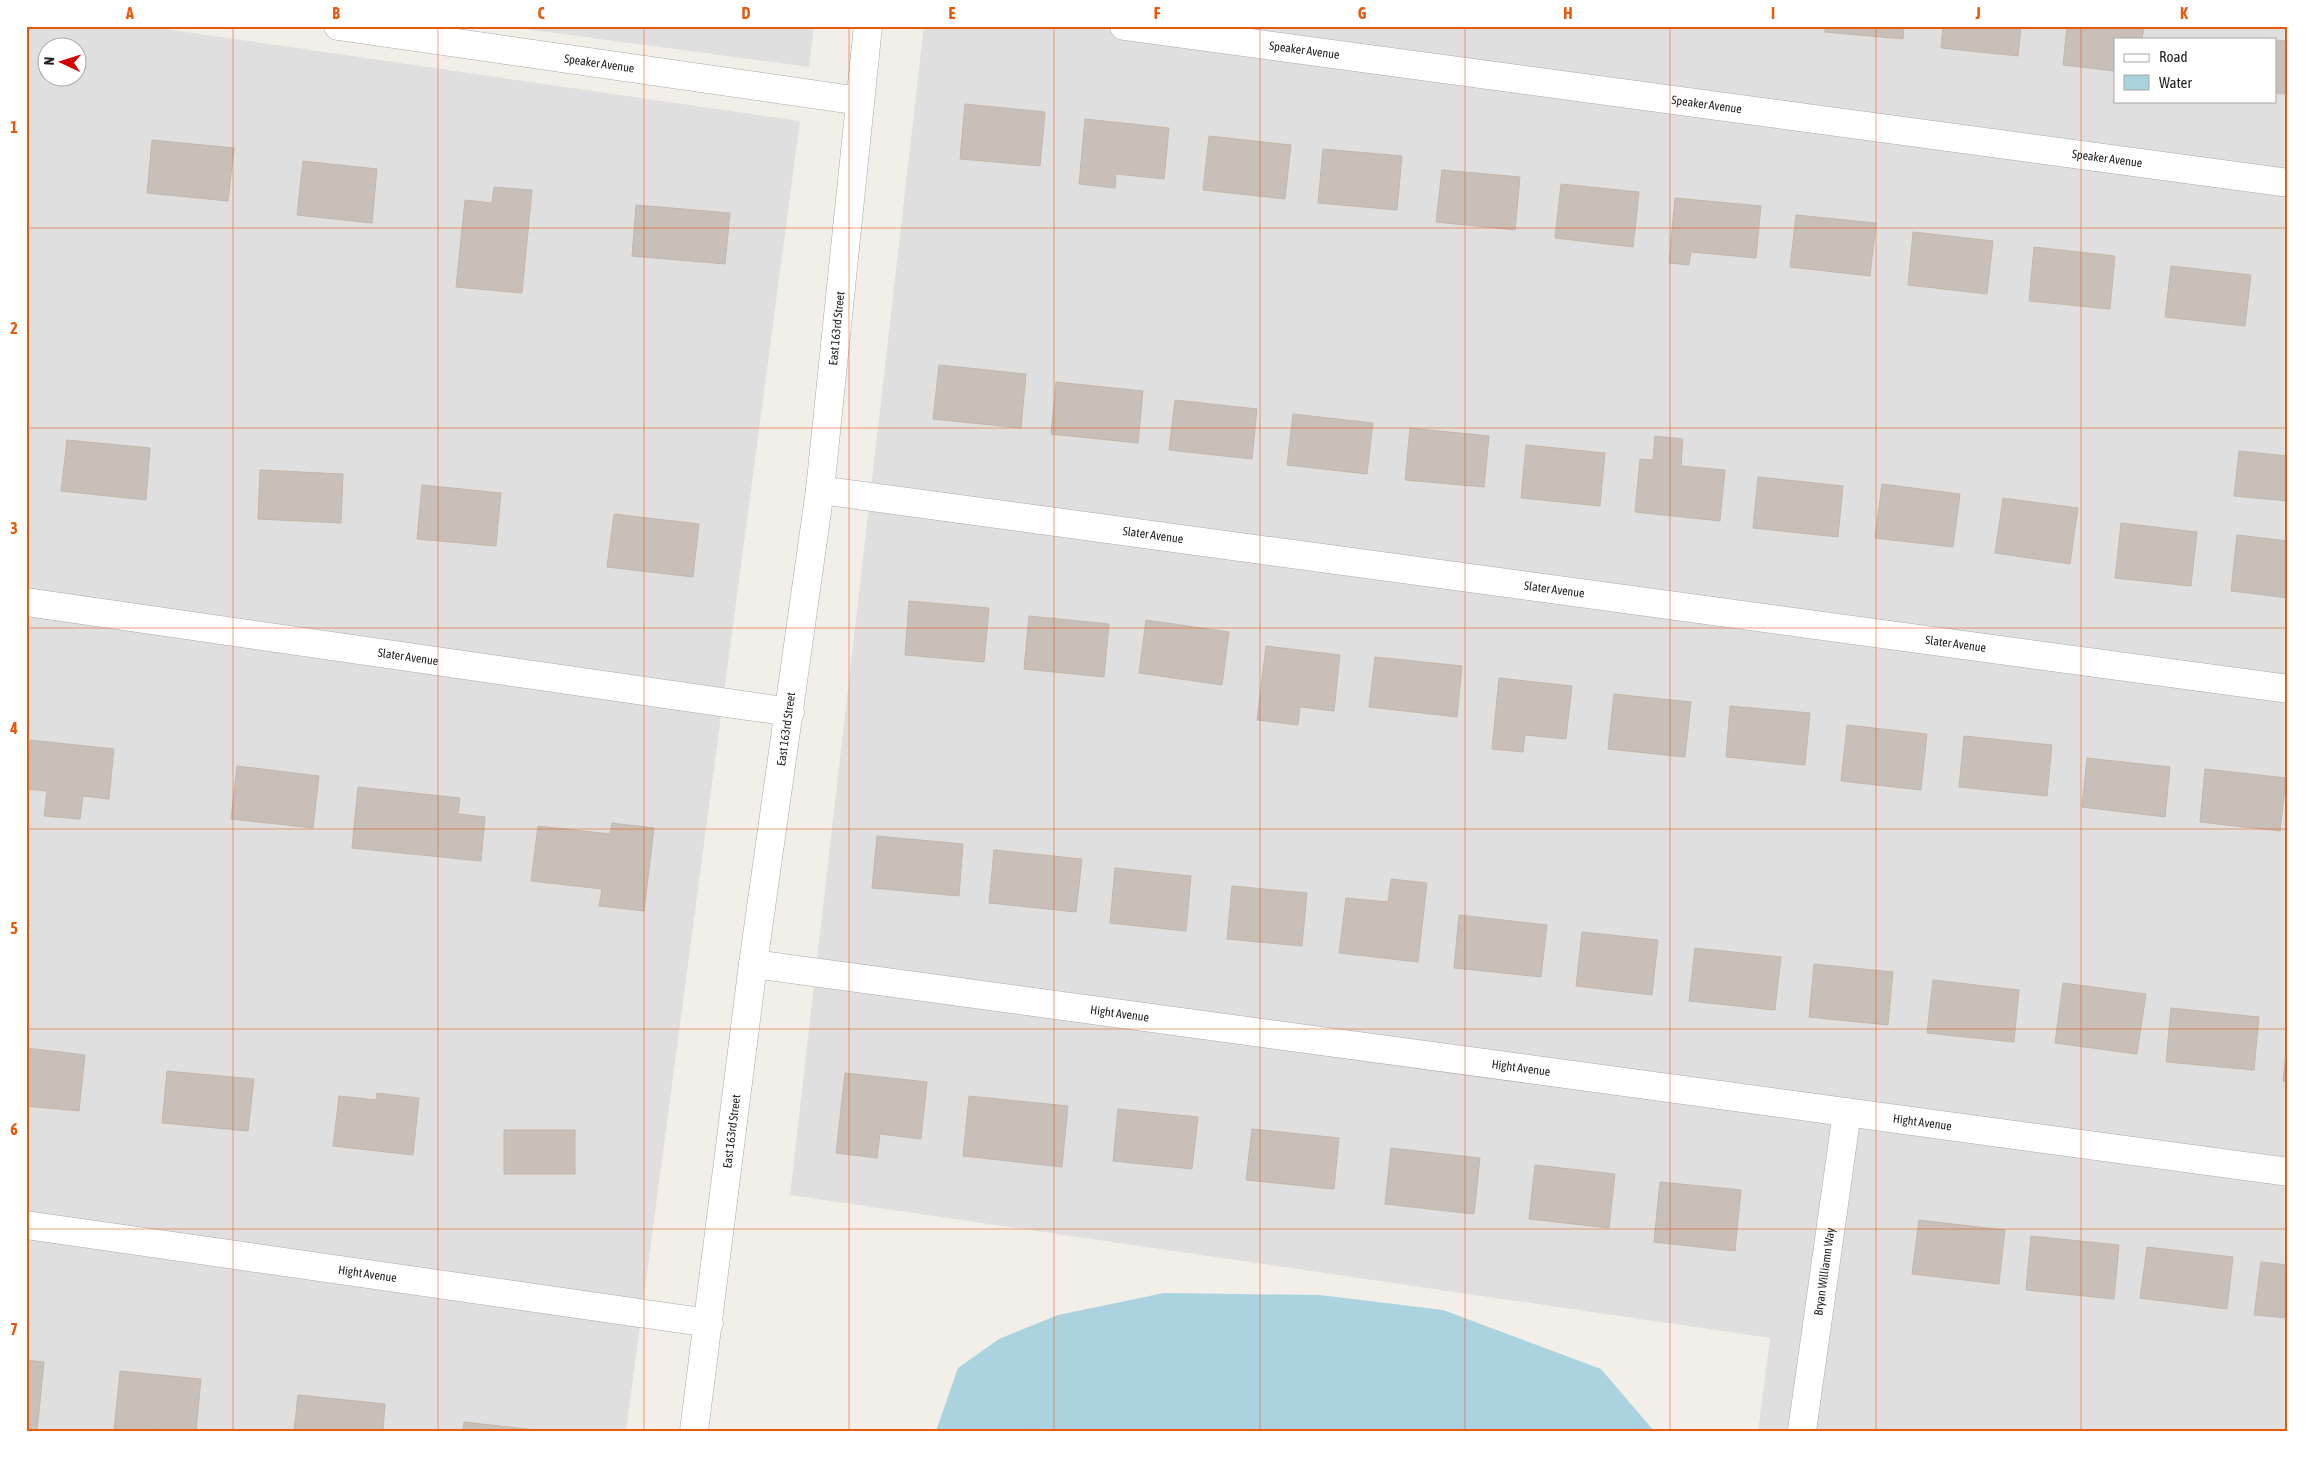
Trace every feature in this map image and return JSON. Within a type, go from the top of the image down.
[{"type":"street","name":"Speaker Avenue","points":[[338,26],[860,101]]},
{"type":"street","name":"East 163rd Street","points":[[694,1431],[754,964],[820,490],[868,26]]},
{"type":"street","name":"Speaker Avenue","points":[[1124,26],[2288,183]]},
{"type":"street","name":"Slater Avenue","points":[[820,490],[2288,689]]},
{"type":"street","name":"Slater Avenue","points":[[26,602],[790,712]]},
{"type":"street","name":"Hight Avenue","points":[[754,964],[2288,1172]]},
{"type":"street","name":"Bryan Williamn Way","points":[[1802,1431],[1847,1112]]},
{"type":"street","name":"Hight Avenue","points":[[26,1225],[708,1323]]},
{"type":"shaded area","points":[[26,26],[145,26],[800,121],[626,1431],[26,1431]]},
{"type":"shaded area","points":[[502,26],[814,26],[809,67]]},
{"type":"shaded area","points":[[924,26],[2288,26],[2288,1431],[1758,1431],[1770,1338],[790,1195]]},
{"type":"water","points":[[1164,1293],[1320,1295],[1443,1310],[1601,1369],[1654,1431],[936,1431],[958,1368],[999,1339],[1058,1315]]},
{"type":"building","points":[[1825,26],[1904,26],[1903,39],[1825,32]]},
{"type":"building","points":[[1943,26],[2021,26],[2018,56],[1941,48]]},
{"type":"building","points":[[2067,26],[2144,26],[2142,38],[2114,38],[2114,71],[2063,65]]},
{"type":"building","points":[[2276,40],[2288,41],[2288,94],[2276,93]]},
{"type":"building","points":[[965,104],[1045,112],[1040,166],[960,159]]},
{"type":"building","points":[[1085,119],[1169,128],[1164,179],[1116,174],[1115,188],[1079,184]]},
{"type":"building","points":[[1209,136],[1291,145],[1285,199],[1203,190]]},
{"type":"building","points":[[152,140],[234,148],[228,201],[147,193]]},
{"type":"building","points":[[1323,149],[1402,156],[1397,210],[1318,203]]},
{"type":"building","points":[[303,161],[377,169],[372,223],[297,215]]},
{"type":"building","points":[[1442,170],[1520,177],[1515,230],[1436,222]]},
{"type":"building","points":[[1561,184],[1639,192],[1633,247],[1555,238]]},
{"type":"building","points":[[494,187],[532,190],[522,293],[456,287],[465,200],[492,203]]},
{"type":"building","points":[[1675,198],[1761,206],[1756,258],[1691,252],[1689,265],[1669,263]]},
{"type":"building","points":[[636,205],[730,213],[725,264],[632,256]]},
{"type":"building","points":[[1796,215],[1876,223],[1870,276],[1790,267]]},
{"type":"building","points":[[1913,232],[1993,241],[1987,294],[1908,285]]},
{"type":"building","points":[[2034,247],[2115,256],[2110,309],[2029,301]]},
{"type":"building","points":[[2171,266],[2251,275],[2245,326],[2165,317]]},
{"type":"building","points":[[939,365],[1026,374],[1021,428],[933,419]]},
{"type":"building","points":[[1056,382],[1143,391],[1138,443],[1051,434]]},
{"type":"building","points":[[1175,400],[1257,409],[1252,459],[1169,450]]},
{"type":"building","points":[[1293,414],[1373,423],[1367,474],[1287,465]]},
{"type":"building","points":[[1410,428],[1489,436],[1484,487],[1405,480]]},
{"type":"building","points":[[1655,436],[1683,439],[1681,466],[1725,470],[1720,521],[1635,512],[1640,459],[1653,460]]},
{"type":"building","points":[[67,440],[150,448],[146,500],[61,491]]},
{"type":"building","points":[[1526,445],[1605,453],[1600,506],[1521,498]]},
{"type":"building","points":[[2239,451],[2288,456],[2288,501],[2234,496]]},
{"type":"building","points":[[260,470],[343,474],[341,523],[258,519]]},
{"type":"building","points":[[1758,477],[1843,486],[1838,537],[1753,528]]},
{"type":"building","points":[[1882,484],[1960,494],[1953,547],[1875,538]]},
{"type":"building","points":[[422,485],[501,493],[496,546],[417,539]]},
{"type":"building","points":[[2003,498],[2078,508],[2070,564],[1995,553]]},
{"type":"building","points":[[614,514],[699,524],[693,577],[607,567]]},
{"type":"building","points":[[2121,523],[2197,532],[2191,586],[2115,578]]},
{"type":"building","points":[[2237,535],[2288,541],[2288,598],[2231,591]]},
{"type":"building","points":[[909,601],[989,608],[984,662],[905,655]]},
{"type":"building","points":[[1029,616],[1109,624],[1104,677],[1024,669]]},
{"type":"building","points":[[1146,620],[1229,632],[1222,685],[1139,673]]},
{"type":"building","points":[[1266,646],[1340,655],[1334,711],[1300,707],[1298,725],[1257,720]]},
{"type":"building","points":[[1375,657],[1462,666],[1457,717],[1369,707]]},
{"type":"building","points":[[1499,678],[1572,686],[1566,739],[1525,735],[1523,752],[1492,749]]},
{"type":"building","points":[[1614,694],[1691,702],[1685,757],[1608,749]]},
{"type":"building","points":[[1730,706],[1810,713],[1805,765],[1726,757]]},
{"type":"building","points":[[1847,725],[1927,734],[1921,790],[1841,781]]},
{"type":"building","points":[[1964,736],[2052,745],[2047,796],[1959,787]]},
{"type":"building","points":[[30,740],[114,749],[109,799],[83,796],[80,819],[44,816],[47,791],[26,789]]},
{"type":"building","points":[[2087,758],[2170,767],[2165,817],[2082,807]]},
{"type":"building","points":[[237,766],[319,776],[313,828],[231,819]]},
{"type":"building","points":[[2205,769],[2286,778],[2280,831],[2200,822]]},
{"type":"building","points":[[358,787],[460,798],[458,814],[485,817],[481,861],[352,848]]},
{"type":"building","points":[[612,823],[654,828],[644,911],[599,906],[602,889],[531,881],[538,826],[610,834]]},
{"type":"building","points":[[877,836],[963,844],[959,896],[872,888]]},
{"type":"building","points":[[994,850],[1082,859],[1076,912],[989,903]]},
{"type":"building","points":[[1115,868],[1191,876],[1186,931],[1110,923]]},
{"type":"building","points":[[1391,879],[1427,883],[1418,962],[1339,953],[1346,898],[1388,902]]},
{"type":"building","points":[[1232,886],[1307,893],[1302,946],[1227,939]]},
{"type":"building","points":[[1459,915],[1547,925],[1541,977],[1454,968]]},
{"type":"building","points":[[1582,932],[1658,940],[1652,995],[1576,986]]},
{"type":"building","points":[[1695,948],[1781,957],[1775,1010],[1689,1001]]},
{"type":"building","points":[[1814,964],[1893,972],[1888,1025],[1809,1017]]},
{"type":"building","points":[[1933,980],[2019,990],[2014,1042],[1927,1033]]},
{"type":"building","points":[[2063,983],[2146,994],[2137,1054],[2055,1043]]},
{"type":"building","points":[[2171,1008],[2259,1017],[2254,1070],[2166,1062]]},
{"type":"building","points":[[2288,1035],[2288,1081],[2283,1081]]},
{"type":"building","points":[[26,1048],[85,1055],[79,1111],[26,1106]]},
{"type":"building","points":[[167,1071],[254,1079],[248,1131],[162,1123]]},
{"type":"building","points":[[845,1073],[927,1082],[921,1139],[880,1134],[877,1158],[836,1153]]},
{"type":"building","points":[[377,1093],[419,1098],[413,1155],[333,1146],[339,1096],[376,1100]]},
{"type":"building","points":[[969,1096],[1068,1106],[1062,1167],[963,1156]]},
{"type":"building","points":[[1118,1109],[1198,1117],[1192,1169],[1113,1161]]},
{"type":"building","points":[[1252,1129],[1339,1138],[1334,1189],[1246,1180]]},
{"type":"building","points":[[504,1130],[575,1130],[575,1174],[504,1174]]},
{"type":"building","points":[[1391,1148],[1480,1158],[1474,1214],[1385,1204]]},
{"type":"building","points":[[1535,1165],[1615,1174],[1609,1228],[1529,1219]]},
{"type":"building","points":[[1660,1182],[1741,1190],[1735,1251],[1654,1242]]},
{"type":"building","points":[[1919,1220],[2005,1230],[1999,1284],[1912,1274]]},
{"type":"building","points":[[2031,1236],[2119,1245],[2114,1299],[2026,1290]]},
{"type":"building","points":[[2147,1247],[2233,1257],[2227,1309],[2140,1298]]},
{"type":"building","points":[[2261,1262],[2288,1265],[2288,1318],[2254,1315]]},
{"type":"building","points":[[26,1360],[44,1362],[37,1431],[26,1431]]},
{"type":"building","points":[[120,1371],[201,1379],[196,1431],[153,1429],[153,1431],[114,1431]]},
{"type":"building","points":[[298,1395],[385,1404],[383,1431],[294,1431]]},
{"type":"building","points":[[464,1422],[545,1431],[463,1431]]}]
